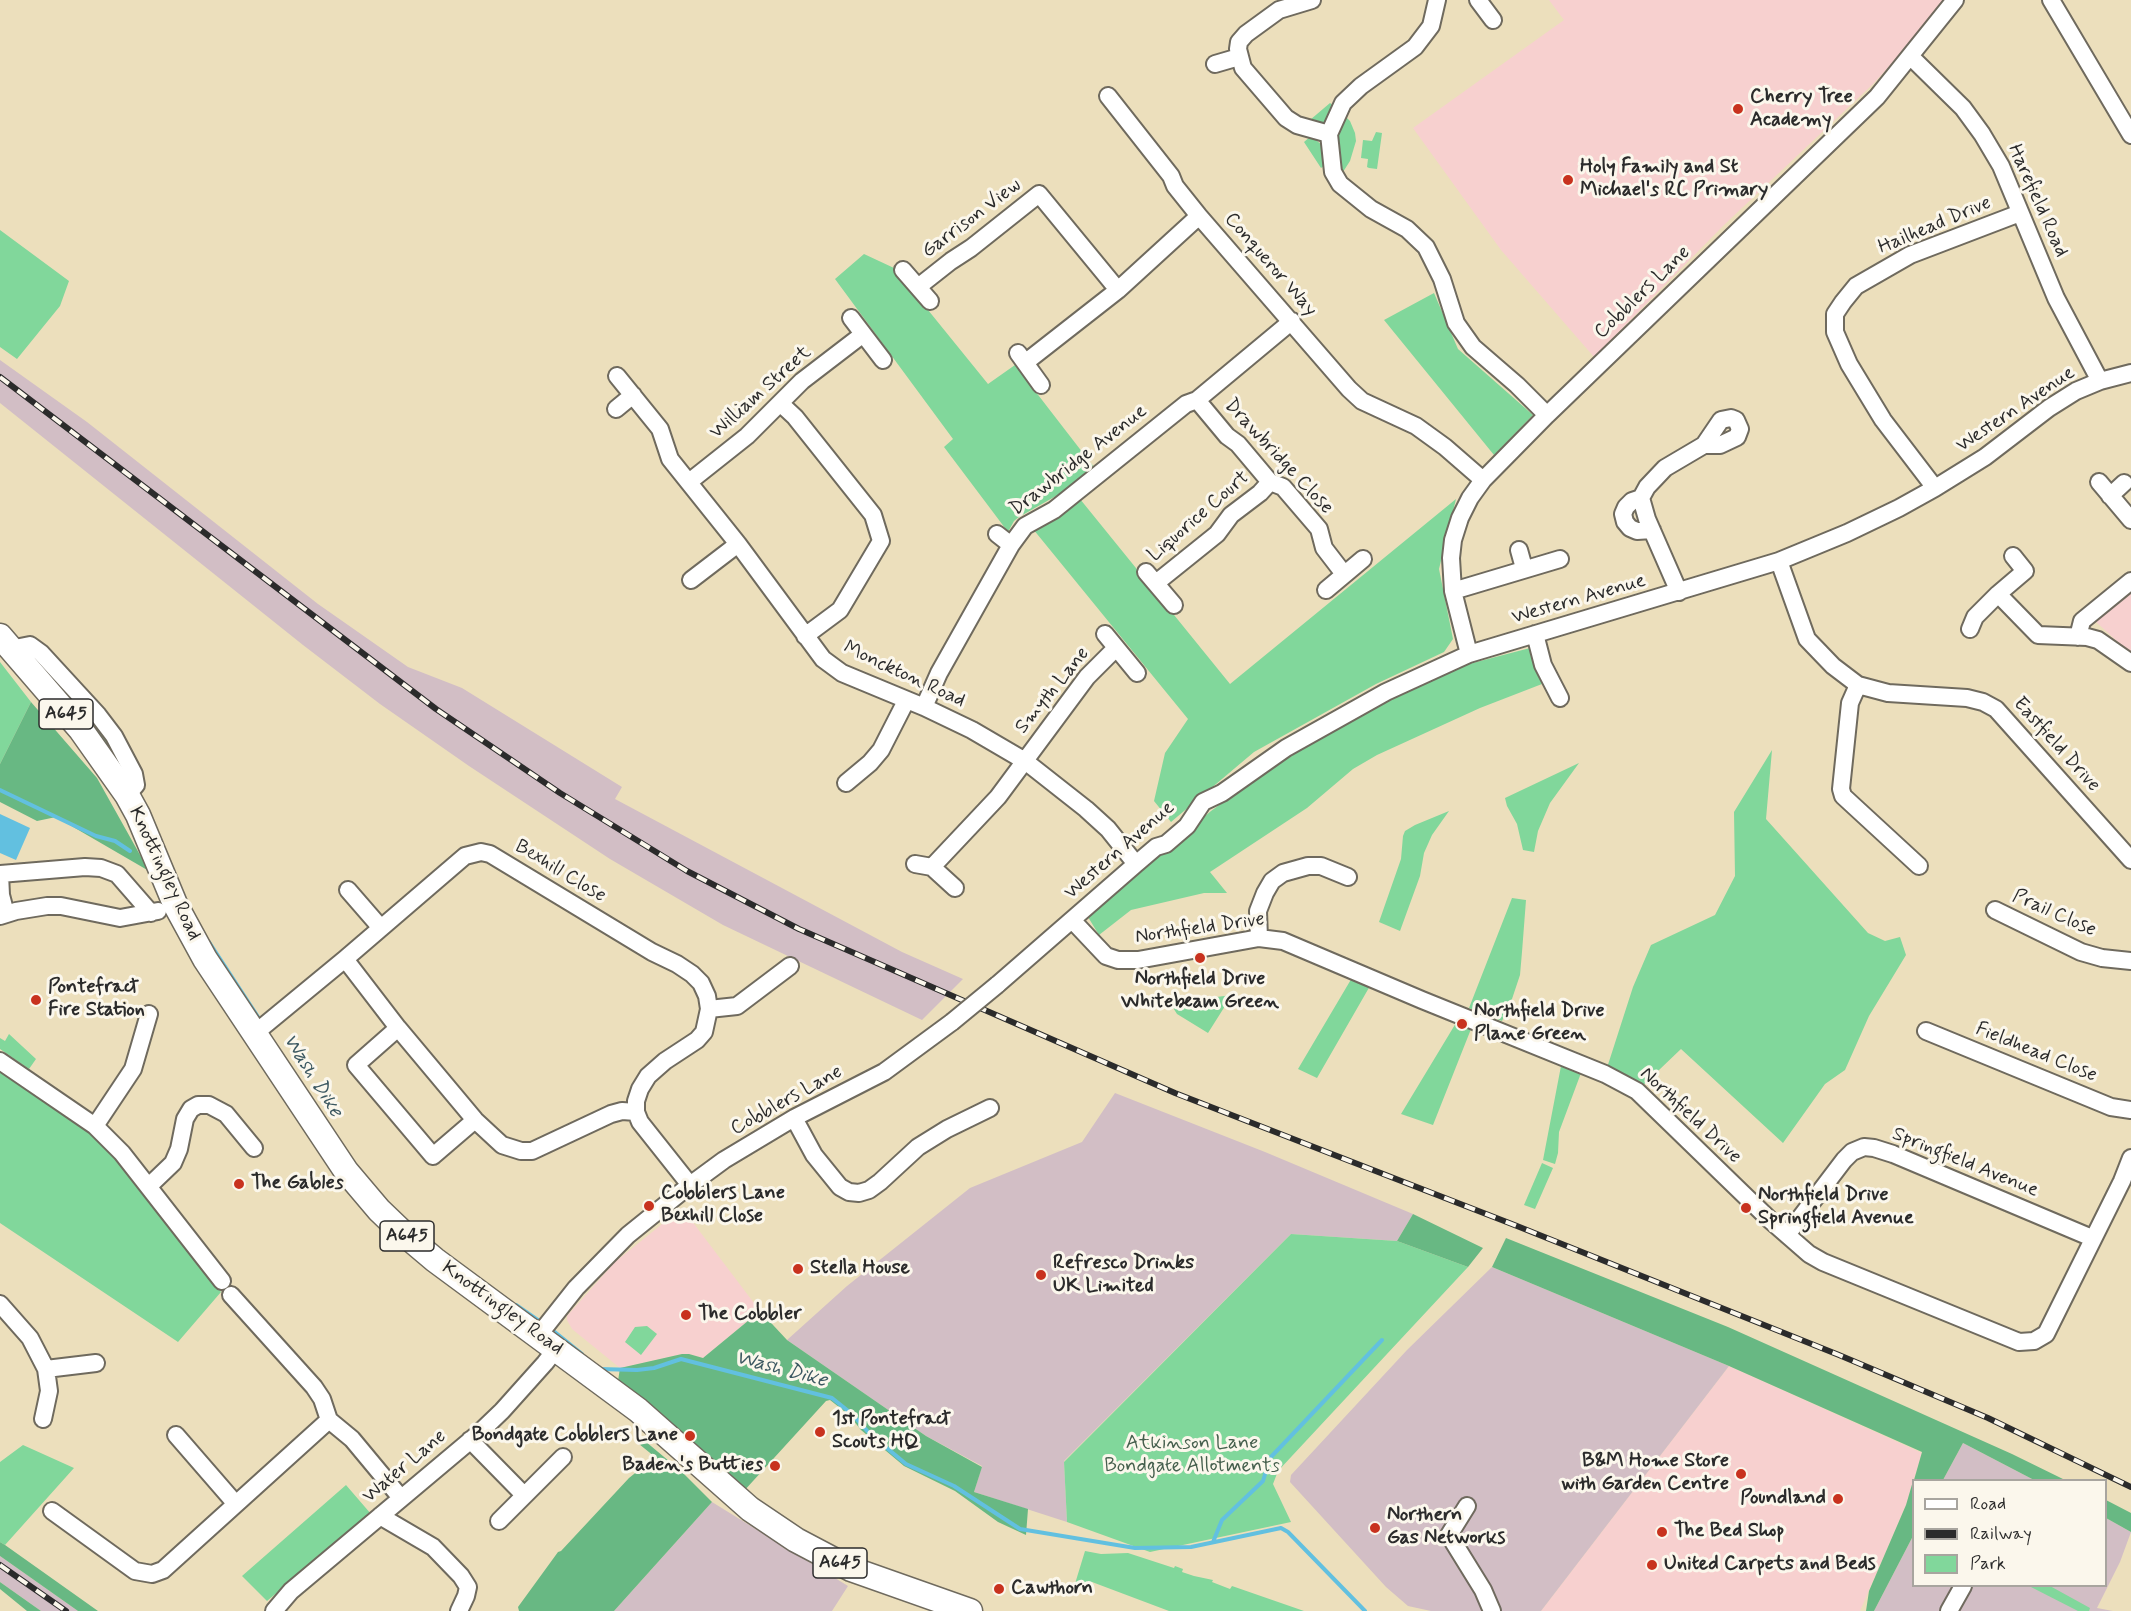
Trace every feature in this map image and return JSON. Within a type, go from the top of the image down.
[{"type":"highway","name":"Knottingley Road","points":[[7,645],[81,730],[127,795],[138,815],[175,904],[205,959],[261,1028],[360,1190],[419,1246],[547,1333],[750,1509],[796,1540],[850,1569],[970,1611]]},
{"type":"street","points":[[1312,0],[1279,10],[1246,34],[1239,42],[1239,57],[1243,68],[1291,122],[1329,134]]},
{"type":"street","points":[[1437,0],[1431,26],[1415,46],[1361,86],[1343,103],[1329,134],[1331,166],[1340,184],[1371,209],[1407,229],[1426,247],[1442,279],[1456,323],[1473,347],[1517,385],[1546,415]]},
{"type":"street","points":[[1479,0],[1492,20]]},
{"type":"street","name":"Cobblers Lane","points":[[1469,654],[1453,591],[1451,558],[1453,540],[1460,518],[1470,498],[1483,480],[1546,415],[1877,97],[1955,0]]},
{"type":"street","points":[[2051,0],[2131,135]]},
{"type":"street","name":"Harefield Road","points":[[1910,56],[1963,108],[2001,166],[2056,298],[2100,381]]},
{"type":"street","points":[[1215,64],[1239,57]]},
{"type":"street","points":[[1108,96],[1171,176],[1174,186],[1199,216]]},
{"type":"street","name":"Garrison View","points":[[918,287],[1039,194],[1118,290]]},
{"type":"street","name":"Hailhead Drive","points":[[1935,488],[1883,420],[1849,364],[1835,332],[1835,314],[1856,286],[1910,255],[2020,213]]},
{"type":"street","name":"Conqueror Way","points":[[1041,385],[1022,358],[1118,290],[1199,216],[1362,401],[1416,426],[1445,447],[1483,480]]},
{"type":"street","name":"Garrison View","points":[[903,270],[930,301]]},
{"type":"street","points":[[850,318],[883,360]]},
{"type":"street","name":"Drawbridge Avenue","points":[[924,707],[939,673],[1011,545],[1025,526],[1054,510],[1186,404],[1197,400],[1292,321]]},
{"type":"street","name":"William Street","points":[[689,482],[747,436],[802,381],[862,335]]},
{"type":"street","name":"Western Avenue","points":[[1072,920],[1156,847],[1166,844],[1187,826],[1203,802],[1222,793],[1286,748],[1386,692],[1469,654],[1779,561],[1846,533],[1935,488],[1984,457],[2067,396],[2100,381],[2131,373]]},
{"type":"street","name":"Monckton Road","points":[[617,376],[660,429],[670,459],[738,544],[823,659],[843,673],[972,730],[1025,761],[1086,808],[1108,829],[1136,864]]},
{"type":"street","points":[[616,409],[633,395]]},
{"type":"street","name":"Drawbridge Close","points":[[1197,400],[1270,482],[1283,486],[1319,530],[1324,548],[1344,574]]},
{"type":"street","points":[[780,403],[795,417],[873,515],[881,541],[840,610],[805,636]]},
{"type":"street","points":[[1679,592],[1641,498],[1647,487],[1665,468],[1704,445]]},
{"type":"street","name":"Liquorice Court","points":[[1173,605],[1151,577],[1217,534],[1231,515],[1260,493],[1270,482]]},
{"type":"street","points":[[2099,482],[2131,520]]},
{"type":"street","points":[[2110,496],[2124,483]]},
{"type":"street","points":[[997,534],[1011,545]]},
{"type":"street","points":[[692,580],[738,544]]},
{"type":"street","points":[[1519,550],[1524,568]]},
{"type":"street","points":[[1970,629],[1976,617],[2025,571],[2013,556]]},
{"type":"street","points":[[1326,590],[1363,559]]},
{"type":"street","points":[[1453,591],[1560,559]]},
{"type":"street","name":"Eastfield Drive","points":[[1779,561],[1807,639],[1821,656],[1858,685],[1888,693],[1967,698],[1983,702],[1996,709],[2131,860]]},
{"type":"street","points":[[2078,637],[2082,621],[2131,581]]},
{"type":"street","points":[[1998,594],[2038,635],[2098,640],[2131,663]]},
{"type":"street","name":"Smyth Lane","points":[[1105,633],[1137,672]]},
{"type":"street","points":[[1535,634],[1543,665],[1560,698]]},
{"type":"street","name":"Smyth Lane","points":[[932,867],[998,797],[1087,677],[1116,648]]},
{"type":"street","points":[[1858,685],[1850,704],[1841,789],[1843,796],[1919,866]]},
{"type":"street","points":[[846,783],[870,763],[881,750],[906,701]]},
{"type":"street","name":"Bexhill Close","points":[[261,1028],[465,856],[481,852],[490,854],[692,974],[704,989],[709,1009]]},
{"type":"street","points":[[915,864],[932,867],[955,888]]},
{"type":"street","points":[[1258,938],[1258,911],[1272,881],[1282,873],[1308,866],[1321,866],[1348,877]]},
{"type":"street","points":[[151,913],[117,874],[100,867],[0,874],[3,915],[47,906],[61,906],[120,918],[151,913],[175,904]]},
{"type":"street","points":[[348,890],[381,928]]},
{"type":"street","name":"Prail Close","points":[[1995,910],[2081,952],[2102,958],[2131,961]]},
{"type":"street","name":"Cobblers Lane","points":[[547,1333],[576,1288],[628,1235],[690,1185],[724,1160],[794,1118],[884,1072],[952,1022],[1072,920]]},
{"type":"street","name":"Northfield Drive","points":[[1072,920],[1106,956],[1118,960],[1138,960],[1258,938],[1283,941],[1622,1082],[1637,1091],[1809,1254],[1823,1262],[2019,1342],[2034,1341],[2046,1334],[2122,1181],[2131,1158]]},
{"type":"street","points":[[345,959],[398,1028],[475,1120],[502,1145],[521,1151],[532,1151],[611,1114],[622,1111],[636,1112]]},
{"type":"street","points":[[690,1185],[640,1122],[636,1112],[636,1101],[640,1089],[648,1076],[664,1061],[697,1040],[704,1032],[709,1009],[737,1006],[790,966]]},
{"type":"street","points":[[95,1126],[133,1069],[149,1014]]},
{"type":"street","points":[[398,1028],[356,1065],[433,1156],[475,1120]]},
{"type":"street","name":"Fieldhead Close","points":[[1926,1031],[2111,1107],[2131,1110]]},
{"type":"street","points":[[0,1061],[95,1126],[122,1153],[226,1288],[314,1387],[322,1399],[329,1420],[352,1439],[401,1498]]},
{"type":"street","points":[[149,1186],[173,1163],[179,1149],[184,1119],[190,1110],[198,1105],[209,1105],[226,1114],[254,1148]]},
{"type":"street","points":[[794,1118],[814,1155],[840,1187],[849,1192],[859,1193],[869,1190],[880,1182],[918,1147],[958,1123],[990,1108]]},
{"type":"street","name":"Springfield Avenue","points":[[1787,1235],[1844,1160],[1852,1152],[1864,1147],[1893,1154],[2092,1238]]},
{"type":"street","points":[[0,1304],[30,1338],[46,1369],[49,1391],[43,1419]]},
{"type":"street","name":"Water Lane","points":[[274,1611],[291,1591],[502,1411],[545,1363],[547,1333]]},
{"type":"street","points":[[46,1369],[96,1363]]},
{"type":"street","points":[[52,1511],[135,1571],[153,1574],[163,1570],[329,1420]]},
{"type":"street","points":[[176,1435],[235,1503]]},
{"type":"street","points":[[470,1440],[524,1495]]},
{"type":"street","points":[[499,1521],[563,1456]]},
{"type":"street","points":[[1467,1506],[1449,1535],[1483,1590],[1492,1611]]},
{"type":"street","points":[[380,1516],[434,1547],[461,1576],[468,1587],[459,1611]]},
{"type":"street","points":[[1949,1611],[1962,1587]]},
{"type":"shaded area","points":[[1549,0],[1950,0],[1873,84],[1724,225],[1594,357],[1501,250],[1413,128],[1564,20]]},
{"type":"shaded area","points":[[0,360],[87,422],[318,604],[408,667],[462,688],[622,787],[615,799],[902,952],[963,979],[922,1020],[723,925],[610,859],[380,704],[0,403]]},
{"type":"shaded area","points":[[2131,591],[2131,654],[2095,621]]},
{"type":"shaded area","points":[[1115,1093],[1413,1214],[1397,1241],[1291,1234],[1064,1461],[1067,1522],[974,1492],[982,1466],[926,1436],[787,1340],[847,1286],[970,1188],[1082,1142]]},
{"type":"shaded area","points":[[682,1208],[760,1311],[703,1358],[682,1354],[620,1368],[572,1329],[567,1316],[615,1262]]},
{"type":"shaded area","points":[[1492,1267],[1729,1366],[1541,1611],[1431,1611],[1408,1606],[1386,1587],[1290,1482],[1291,1475],[1407,1350]]},
{"type":"shaded area","points":[[1729,1366],[1922,1453],[1914,1479],[1912,1479],[1906,1505],[1860,1611],[1541,1611]]},
{"type":"shaded area","points":[[1963,1443],[2032,1479],[1944,1479]]},
{"type":"shaded area","points":[[712,1502],[848,1586],[832,1611],[614,1611]]},
{"type":"shaded area","points":[[2107,1519],[2131,1532],[2120,1562],[2097,1608],[2113,1611],[1874,1611],[1912,1538],[1912,1587],[2107,1587]]},
{"type":"shaded area","points":[[0,1556],[78,1611],[41,1611],[0,1582]]},
{"type":"green space","points":[[1330,103],[1334,106],[1324,124],[1310,123],[1310,120]]},
{"type":"green space","points":[[1344,115],[1350,121],[1356,141],[1350,161],[1341,175],[1334,139]]},
{"type":"green space","points":[[1376,132],[1382,133],[1377,169],[1367,167],[1368,159],[1361,158],[1363,140],[1372,141]]},
{"type":"green space","points":[[1311,136],[1322,145],[1324,166],[1321,168],[1304,142]]},
{"type":"green space","points":[[0,230],[69,281],[60,306],[17,359],[0,347]]},
{"type":"green space","points":[[864,254],[894,268],[988,384],[1015,365],[1093,466],[1070,488],[1019,517],[1008,532],[944,447],[953,439],[835,279]]},
{"type":"green space","points":[[1434,293],[1458,349],[1533,415],[1494,455],[1384,320]]},
{"type":"green space","points":[[1080,499],[1230,684],[1456,499],[1439,569],[1453,639],[1444,652],[1376,684],[1254,752],[1171,822],[1154,801],[1165,753],[1188,719],[1033,529],[1065,512]]},
{"type":"green space","points":[[1530,648],[1542,684],[1480,708],[1377,755],[1353,769],[1307,808],[1210,872],[1227,893],[1204,893],[1131,910],[1099,935],[1088,917],[1211,811],[1252,781],[1345,722],[1465,665]]},
{"type":"green space","points":[[34,656],[107,740],[121,763],[125,781]]},
{"type":"green space","points":[[0,662],[31,702],[0,764]]},
{"type":"green space","points":[[31,702],[97,778],[149,871],[56,817],[37,821],[0,802],[0,764]]},
{"type":"green space","points":[[1772,750],[1766,819],[1868,933],[1885,941],[1900,937],[1906,955],[1869,1016],[1845,1070],[1825,1084],[1783,1143],[1681,1049],[1637,1091],[1605,1074],[1633,987],[1651,945],[1715,915],[1735,876],[1734,812]]},
{"type":"green space","points":[[1579,763],[1550,803],[1538,831],[1534,852],[1523,850],[1517,824],[1505,798]]},
{"type":"green space","points":[[1449,811],[1432,835],[1424,853],[1420,876],[1400,931],[1379,922],[1401,859],[1405,831]]},
{"type":"green space","points":[[1512,898],[1526,900],[1522,952],[1520,975],[1502,1021],[1469,1008]]},
{"type":"green space","points":[[1356,971],[1374,979],[1317,1078],[1298,1069]]},
{"type":"green space","points":[[1232,995],[1208,1033],[1177,1014],[1170,1003]]},
{"type":"green space","points":[[1456,1023],[1471,1029],[1433,1125],[1401,1114]]},
{"type":"green space","points":[[9,1034],[36,1059],[29,1069],[0,1049],[0,1038],[5,1041]]},
{"type":"green space","points":[[1561,1066],[1581,1073],[1559,1132],[1555,1164],[1543,1160]]},
{"type":"green space","points":[[0,1069],[89,1131],[137,1182],[221,1292],[178,1342],[0,1223]]},
{"type":"green space","points":[[1542,1163],[1553,1168],[1535,1209],[1524,1205]]},
{"type":"green space","points":[[1413,1214],[1483,1248],[1468,1267],[1397,1241]]},
{"type":"green space","name":"Atkinson Lane Bondgate Allotments","points":[[1291,1234],[1397,1241],[1468,1267],[1278,1471],[1273,1484],[1291,1522],[1150,1552],[1067,1522],[1064,1462]]},
{"type":"green space","points":[[1506,1238],[1728,1327],[2063,1479],[2032,1479],[1963,1443],[1944,1479],[1914,1479],[1922,1452],[1729,1366],[1492,1267]]},
{"type":"green space","points":[[760,1311],[787,1340],[926,1436],[982,1467],[974,1492],[1028,1509],[1026,1535],[998,1522],[955,1491],[904,1466],[830,1400],[826,1401],[743,1492],[618,1381],[620,1368],[682,1354],[703,1358]]},
{"type":"green space","points":[[647,1326],[657,1334],[641,1355],[625,1342],[635,1327]]},
{"type":"green space","points":[[639,1436],[682,1472],[712,1502],[614,1611],[519,1611],[518,1607],[558,1552],[629,1478],[639,1470],[660,1461],[639,1444]]},
{"type":"green space","points":[[23,1445],[74,1468],[5,1545],[0,1542],[0,1462]]},
{"type":"green space","points":[[1912,1484],[1912,1538],[1874,1611],[1866,1611],[1869,1591],[1906,1505]]},
{"type":"green space","points":[[346,1485],[371,1514],[267,1601],[242,1576]]},
{"type":"green space","points":[[2107,1501],[2131,1513],[2131,1532],[2107,1519]]},
{"type":"green space","points":[[0,1542],[98,1611],[78,1611],[0,1556]]},
{"type":"green space","points":[[1085,1551],[1101,1554],[1128,1553],[1174,1568],[1175,1566],[1183,1569],[1182,1572],[1213,1580],[1212,1582],[1230,1589],[1232,1586],[1304,1611],[1169,1611],[1092,1582],[1088,1592],[1074,1587]]},
{"type":"green space","points":[[0,1582],[41,1611],[27,1611],[0,1589]]},
{"type":"green space","points":[[2031,1587],[2052,1587],[2090,1608],[2089,1611],[2078,1611]]},
{"type":"water","points":[[0,814],[30,828],[16,860],[0,853]]},
{"type":"waterway","name":"Wash Dike","points":[[0,790],[96,836],[115,841],[130,851]]},
{"type":"waterway","name":"Wash Dike","points":[[209,942],[262,1023]]},
{"type":"waterway","name":"Wash Dike","points":[[516,1305],[542,1323]]},
{"type":"waterway","name":"Wash Dike","points":[[551,1329],[582,1354]]},
{"type":"waterway","points":[[1213,1542],[1222,1520],[1263,1481],[1270,1458],[1382,1340]]},
{"type":"waterway","name":"Wash Dike","points":[[599,1369],[654,1368],[681,1359],[832,1398],[906,1464],[954,1486],[1020,1529],[1135,1548],[1191,1547],[1281,1528],[1288,1532],[1365,1611]]},
{"type":"railway","points":[[0,377],[436,709],[560,793],[687,871],[799,929],[1175,1093],[1517,1226],[1839,1355],[1988,1418],[2131,1487]]},
{"type":"railway","points":[[0,1565],[66,1611]]},
{"type":"place","name":"Cherry Tree Academy","points":[[1738,109]]},
{"type":"place","name":"Holy Family and St Michael's RC Primary","points":[[1568,180]]},
{"type":"place","name":"Northfield Drive Whitebeam Green","points":[[1200,958]]},
{"type":"place","name":"Pontefract Fire Station","points":[[36,1000]]},
{"type":"place","name":"Northfield Drive Plane Green","points":[[1462,1024]]},
{"type":"place","name":"The Gables","points":[[239,1184]]},
{"type":"place","name":"Cobblers Lane Bexhill Close","points":[[649,1206]]},
{"type":"place","name":"Northfield Drive Springfield Avenue","points":[[1746,1208]]},
{"type":"place","name":"Stella House","points":[[798,1269]]},
{"type":"place","name":"Refresco Drinks UK Limited","points":[[1041,1275]]},
{"type":"place","name":"The Cobbler","points":[[686,1315]]},
{"type":"place","name":"1st Pontefract Scouts HQ","points":[[820,1432]]},
{"type":"place","name":"Bondgate Cobblers Lane","points":[[690,1436]]},
{"type":"place","name":"Baden's Butties","points":[[775,1466]]},
{"type":"place","name":"B&M Home Store with Garden Centre","points":[[1741,1474]]},
{"type":"place","name":"Poundland","points":[[1838,1499]]},
{"type":"place","name":"Northern Gas Networks","points":[[1375,1528]]},
{"type":"place","name":"The Bed Shop","points":[[1662,1532]]},
{"type":"place","name":"United Carpets and Beds","points":[[1652,1565]]},
{"type":"place","name":"Cawthorn","points":[[999,1589]]}]
